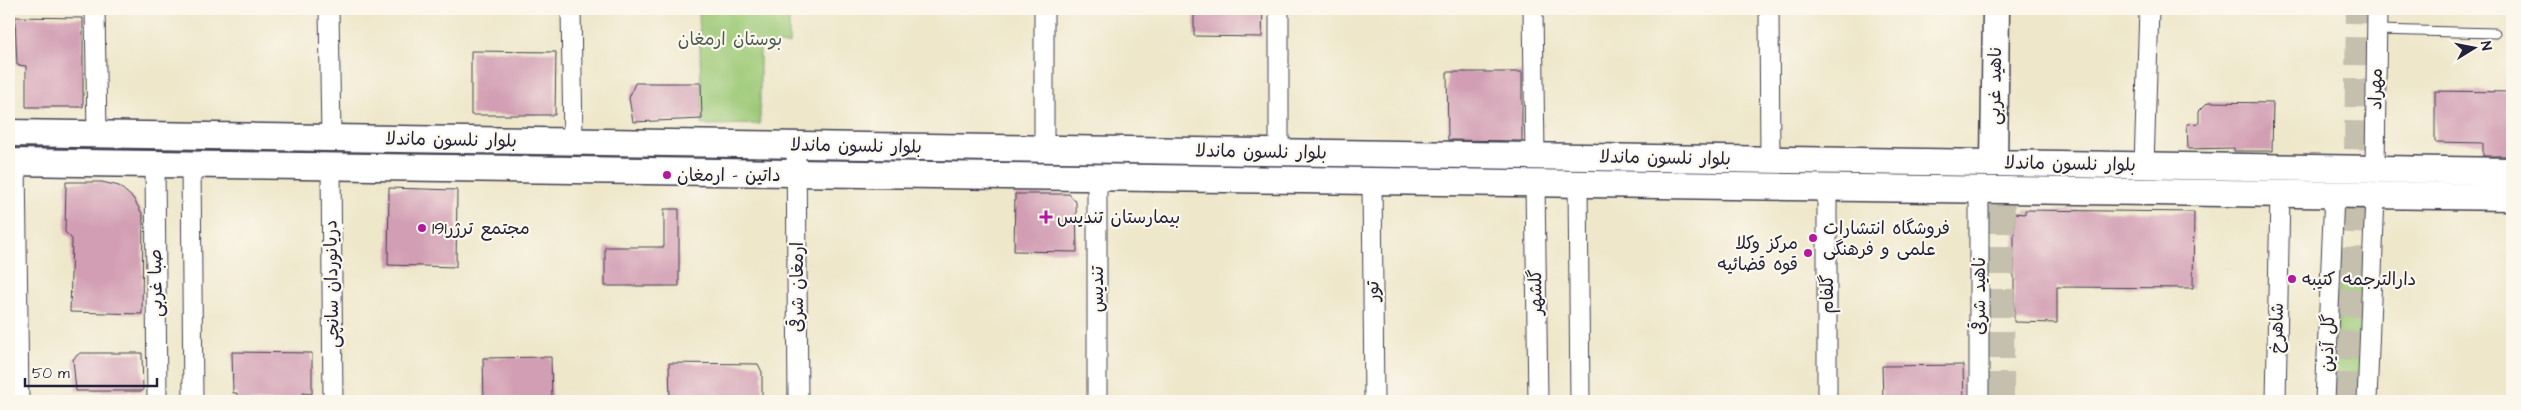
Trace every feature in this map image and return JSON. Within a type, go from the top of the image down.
[{"type":"main road","name":"ناهید غربی","points":[[1994,163],[1996,9]]},
{"type":"main road","name":"بلوار نلسون ماندلا","points":[[9,133],[2512,171]]},
{"type":"main road","name":"بلوار نلسون ماندلا","points":[[12,162],[2512,197]]},
{"type":"street","points":[[94,9],[97,134]]},
{"type":"street","points":[[329,9],[332,138]]},
{"type":"street","points":[[571,9],[573,141]]},
{"type":"street","points":[[1044,9],[1044,148]]},
{"type":"street","points":[[1279,9],[1279,152]]},
{"type":"street","points":[[1534,9],[1535,156]]},
{"type":"street","points":[[1769,9],[1770,160]]},
{"type":"street","points":[[2144,165],[2149,9]]},
{"type":"street","name":"مهراد","points":[[2375,169],[2377,9]]},
{"type":"street","name":"ارمغان شرقی","points":[[796,145],[798,401]]},
{"type":"street","points":[[12,162],[19,401]]},
{"type":"street","name":"صبا غربی","points":[[155,164],[157,401]]},
{"type":"street","name":"صبا غربی","points":[[191,165],[194,401]]},
{"type":"street","name":"دریانوردان سانچی","points":[[331,167],[333,401]]},
{"type":"street","name":"تندیس","points":[[1097,178],[1097,401]]},
{"type":"street","name":"تور","points":[[1372,181],[1374,401]]},
{"type":"street","name":"گلشهر","points":[[1535,184],[1538,401]]},
{"type":"street","points":[[1578,184],[1580,401]]},
{"type":"street","name":"گلفام","points":[[1827,188],[1827,401]]},
{"type":"street","name":"ناهید شرقی","points":[[1979,190],[1979,401]]},
{"type":"street","name":"شاهرخ","points":[[2276,401],[2280,194]]},
{"type":"street","name":"گل آذین","points":[[2325,401],[2334,195]]},
{"type":"street","points":[[2367,401],[2375,196]]},
{"type":"lane","points":[[2377,30],[2495,33]]},
{"type":"green space","name":"بوستان ارمغان","points":[[699,9],[789,9],[789,44],[760,45],[760,124],[702,125]]},
{"type":"green space","points":[[2340,262],[2367,263],[2362,401],[2334,401]]},
{"type":"building","points":[[1194,9],[1263,9],[1262,37],[1194,36]]},
{"type":"building","points":[[15,17],[83,18],[83,107],[26,107],[26,66],[17,65]]},
{"type":"building","points":[[471,51],[556,52],[555,115],[471,115]]},
{"type":"building","points":[[1447,72],[1522,72],[1522,141],[1448,140]]},
{"type":"building","points":[[635,83],[701,83],[702,119],[633,122],[629,98]]},
{"type":"building","points":[[2435,91],[2512,92],[2512,156],[2483,156],[2483,143],[2435,142]]},
{"type":"building","points":[[2208,102],[2273,103],[2272,151],[2234,151],[2234,148],[2188,149],[2187,124],[2199,123],[2199,111]]},
{"type":"building","points":[[66,182],[102,182],[119,186],[133,198],[143,215],[142,314],[70,312],[72,239],[65,232]]},
{"type":"building","name":"مجتمع ترژر191","points":[[389,188],[457,190],[456,267],[388,265]]},
{"type":"building","name":"بیمارستان تندیس","points":[[1015,194],[1069,194],[1076,202],[1077,252],[1014,251]]},
{"type":"building","points":[[664,209],[679,209],[679,286],[605,286],[605,247],[664,247]]},
{"type":"building","points":[[2025,210],[2194,212],[2193,288],[2057,287],[2057,323],[2014,322],[2014,213],[2025,214]]},
{"type":"building","points":[[232,352],[312,353],[312,394],[303,393],[303,401],[237,401],[237,393],[233,393]]},
{"type":"building","points":[[80,353],[142,353],[143,391],[76,391],[73,359]]},
{"type":"building","points":[[551,357],[552,401],[484,401],[483,358]]},
{"type":"building","points":[[669,363],[758,364],[762,372],[762,401],[670,401]]},
{"type":"building","points":[[1963,365],[1964,401],[1883,401],[1882,366]]},
{"type":"tunnel","points":[[2347,401],[2358,152],[2360,9]]},
{"type":"tunnel","points":[[2000,401],[2001,165]]},
{"type":"place","name":"داتین - ارمغان","points":[[667,175]]},
{"type":"place","name":"بیمارستان تندیس","points":[[1046,217]]},
{"type":"place","name":"مجتمع ترژر191","points":[[422,228]]},
{"type":"place","name":"فروشگاه انتشارات علمی و فرهنگی","points":[[1813,238]]},
{"type":"place","name":"مرکز وکلا قوه قضائیه","points":[[1808,253]]},
{"type":"place","name":"دارالترجمه کتیبه","points":[[2292,279]]}]
